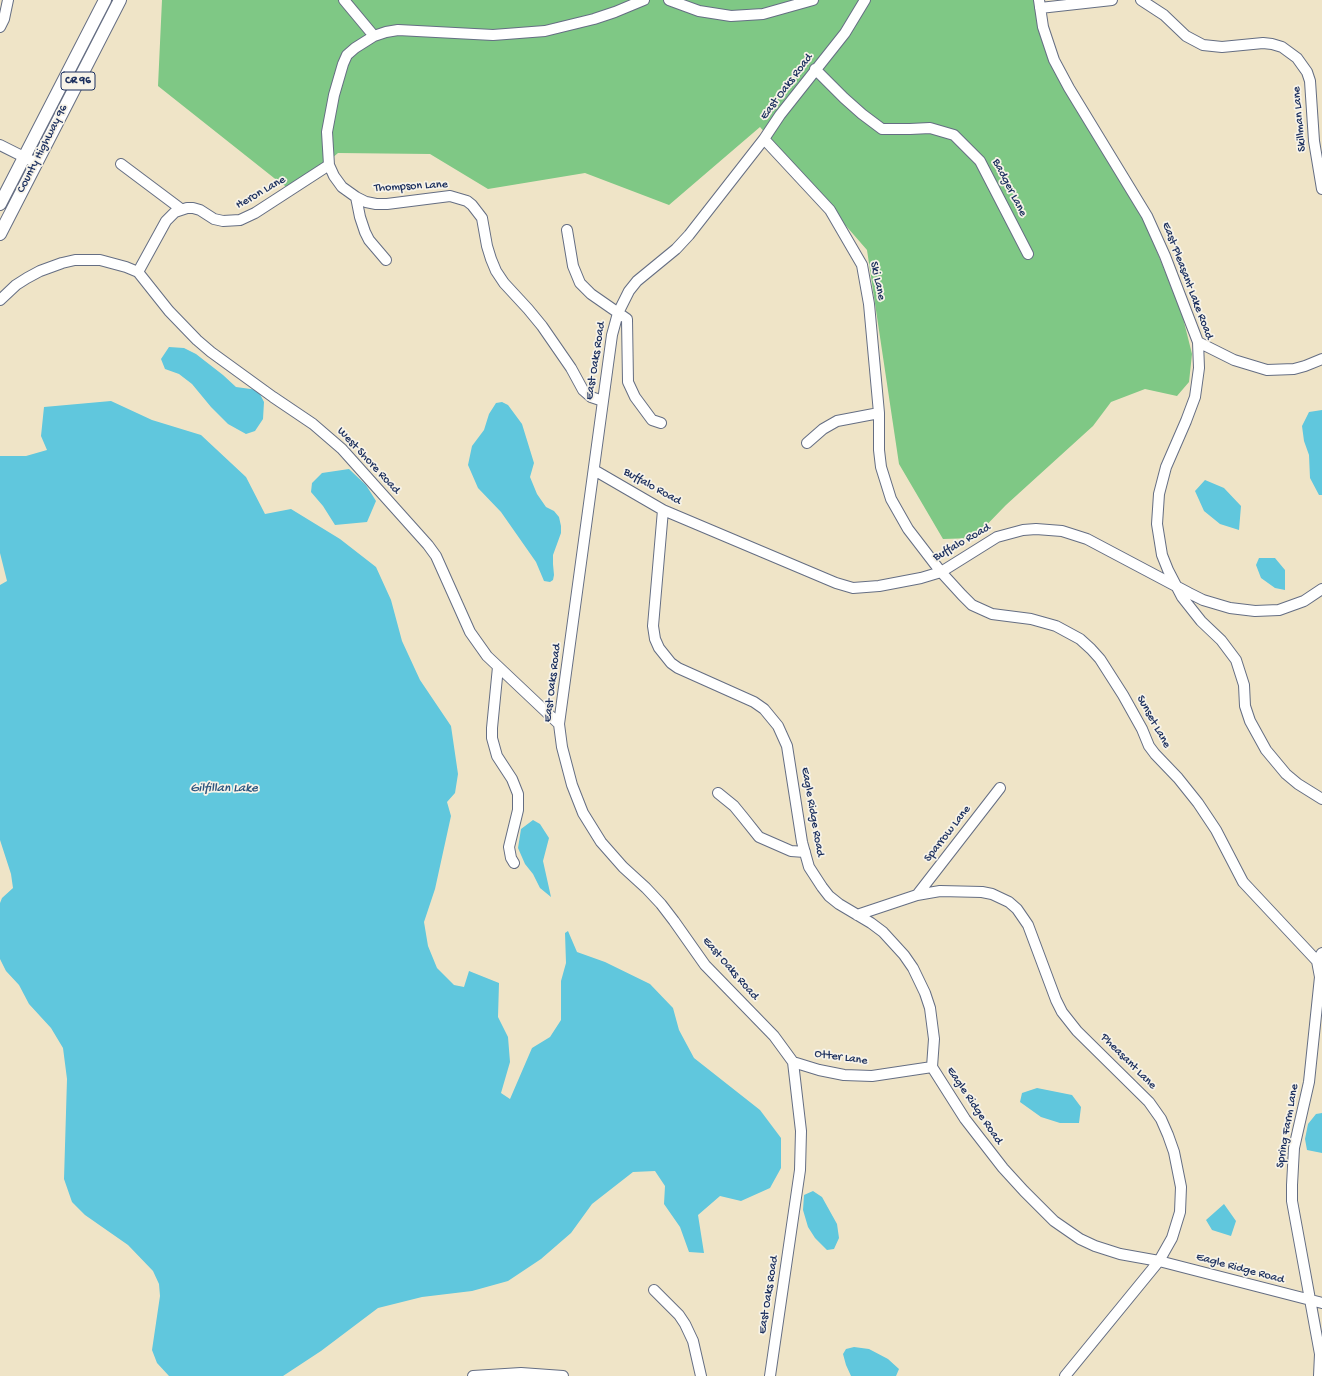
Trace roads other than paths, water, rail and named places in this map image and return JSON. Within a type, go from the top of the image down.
[{"type":"main road","name":"County Highway 96","points":[[0,204],[105,0]]},
{"type":"main road","name":"County Highway 96","points":[[0,234],[120,0]]},
{"type":"street","points":[[0,27],[4,19],[8,0]]},
{"type":"street","points":[[344,0],[374,36]]},
{"type":"street","name":"Thompson Lane","points":[[603,401],[591,397],[583,390],[542,326],[528,308],[504,283],[496,271],[486,246],[482,218],[472,205],[467,201],[450,196],[387,204],[366,202],[356,197],[342,187],[334,176],[329,165],[327,132],[334,95],[347,55],[374,36],[386,32],[409,30],[493,35],[519,34],[592,20],[644,0]]},
{"type":"street","points":[[669,0],[699,11],[731,16],[763,14],[812,0]]},
{"type":"street","name":"East Oaks Road","points":[[770,1376],[800,1170],[801,1131],[793,1062],[774,1036],[705,965],[660,904],[646,888],[623,867],[601,842],[584,813],[572,785],[562,747],[559,724],[612,335],[618,313],[629,291],[637,281],[676,249],[687,237],[845,33],[865,0]]},
{"type":"street","points":[[1039,4],[1112,0]]},
{"type":"street","name":"Skillman Lane","points":[[1141,0],[1164,15],[1186,36],[1203,44],[1222,47],[1263,43],[1272,44],[1286,50],[1297,58],[1305,68],[1310,81],[1314,141],[1322,189]]},
{"type":"street","name":"East Pleasant Lake Road","points":[[1039,4],[1043,27],[1054,60],[1069,88],[1147,216],[1165,256],[1198,342],[1199,368],[1195,397],[1162,480],[1157,510],[1158,540],[1162,555],[1176,585],[1191,610],[1222,640],[1236,660],[1244,685],[1245,706],[1250,721],[1266,750],[1286,774],[1298,784],[1322,799]]},
{"type":"street","name":"Badger Lane","points":[[816,69],[844,98],[882,129],[930,128],[954,135],[980,161],[1028,254]]},
{"type":"street","name":"Ski Lane","points":[[764,139],[830,210],[862,264],[869,304],[881,467],[891,499],[908,529],[941,572]]},
{"type":"street","points":[[0,145],[36,163]]},
{"type":"street","points":[[0,300],[16,285],[27,278],[52,266],[68,262],[87,259],[100,260],[119,264],[138,272],[166,221],[175,212],[181,209],[121,164]]},
{"type":"street","name":"Heron Lane","points":[[181,209],[193,208],[223,221],[240,220],[255,213],[329,165]]},
{"type":"street","points":[[356,197],[365,232],[369,240],[386,260]]},
{"type":"street","points":[[567,230],[572,266],[578,280],[591,294],[627,319],[628,382],[631,391],[652,420],[661,424]]},
{"type":"street","name":"West Shore Road","points":[[138,272],[169,311],[197,340],[273,397],[313,424],[342,449],[431,549],[442,567],[470,632],[487,656],[559,724]]},
{"type":"street","points":[[1198,342],[1234,360],[1267,370],[1294,369],[1322,359]]},
{"type":"street","points":[[807,443],[837,421],[878,413]]},
{"type":"street","name":"Buffalo Road","points":[[594,470],[663,510],[836,583],[853,588],[879,586],[921,578],[941,572],[997,538],[1022,530],[1049,529],[1075,534],[1087,539],[1202,600],[1230,608],[1255,611],[1279,610],[1304,601],[1322,589]]},
{"type":"street","name":"Eagle Ridge Road","points":[[663,510],[653,626],[655,639],[664,655],[674,665],[754,702],[764,709],[778,726],[787,746],[805,852],[809,866],[822,887],[839,904],[883,932],[904,955],[920,982],[930,1008],[934,1039],[932,1067],[948,1094],[983,1144],[1024,1191],[1054,1221],[1080,1239],[1095,1246],[1120,1254],[1159,1261],[1322,1303]]},
{"type":"street","name":"Sunset Lane","points":[[941,572],[972,605],[992,614],[1031,619],[1056,626],[1080,639],[1091,649],[1100,659],[1123,695],[1142,729],[1149,746],[1198,803],[1216,830],[1243,882],[1320,957]]},
{"type":"street","points":[[498,667],[492,738],[498,756],[516,786],[518,794],[518,810],[509,847],[510,858],[514,863]]},
{"type":"street","name":"Sparrow Lane","points":[[916,895],[1000,788]]},
{"type":"street","points":[[718,793],[734,806],[742,818],[759,837],[791,851],[805,852]]},
{"type":"street","name":"Pheasant Lane","points":[[857,915],[916,895],[940,891],[982,892],[1001,898],[1017,909],[1028,925],[1056,1000],[1062,1012],[1077,1030],[1156,1110],[1168,1134],[1178,1169],[1181,1200],[1180,1212],[1175,1231],[1167,1249],[1159,1261],[1064,1376]]},
{"type":"street","name":"Spring Farm Lane","points":[[1319,1376],[1320,1354],[1292,1201],[1292,1178],[1294,1148],[1309,1082],[1320,977],[1320,957]]},
{"type":"street","name":"Otter Lane","points":[[793,1062],[819,1070],[844,1075],[872,1076],[932,1067]]},
{"type":"street","points":[[654,1290],[679,1315],[685,1324],[693,1342],[701,1376]]},
{"type":"street","points":[[474,1376],[521,1373],[563,1376]]},
{"type":"water","points":[[169,347],[184,348],[196,354],[236,387],[258,390],[264,402],[263,419],[255,431],[246,434],[228,424],[211,407],[192,384],[179,374],[165,369],[161,359]]},
{"type":"water","name":"Gilfillan Lake","points":[[111,401],[152,420],[201,435],[246,477],[265,514],[291,509],[340,539],[376,567],[391,600],[402,641],[420,680],[451,726],[458,774],[455,793],[447,802],[451,816],[435,889],[424,922],[428,946],[437,968],[454,985],[464,987],[469,971],[499,983],[498,1017],[508,1037],[510,1062],[501,1093],[510,1099],[532,1048],[550,1037],[561,1020],[561,981],[566,963],[565,933],[568,931],[577,952],[605,962],[650,984],[673,1008],[679,1030],[694,1058],[760,1110],[781,1138],[781,1168],[770,1188],[741,1201],[720,1196],[698,1215],[704,1253],[689,1252],[680,1227],[664,1204],[665,1186],[655,1171],[633,1172],[592,1204],[571,1233],[541,1259],[508,1281],[472,1291],[422,1297],[378,1308],[321,1351],[283,1376],[169,1376],[157,1363],[152,1350],[160,1296],[159,1284],[153,1271],[128,1245],[85,1215],[72,1202],[64,1179],[67,1079],[63,1048],[51,1028],[29,1004],[19,985],[6,971],[0,959],[0,903],[2,898],[13,888],[11,874],[0,840],[0,585],[7,581],[0,553],[0,456],[26,456],[47,450],[41,436],[44,407]]},
{"type":"water","points":[[502,402],[508,405],[522,424],[534,463],[530,477],[537,494],[546,507],[554,511],[559,517],[561,533],[553,555],[554,575],[553,580],[550,582],[544,581],[536,562],[501,512],[478,488],[468,465],[472,446],[484,430],[489,414],[496,403]]},
{"type":"water","points":[[1322,410],[1322,495],[1319,495],[1310,478],[1309,455],[1304,441],[1302,426],[1309,412]]},
{"type":"water","points":[[349,469],[366,485],[376,501],[367,522],[335,525],[323,506],[311,492],[312,483],[322,473]]},
{"type":"water","points":[[1205,480],[1224,488],[1241,506],[1239,530],[1220,524],[1204,511],[1195,491]]},
{"type":"water","points":[[1259,558],[1275,558],[1285,570],[1285,590],[1275,588],[1261,578],[1256,565]]},
{"type":"water","points":[[533,820],[540,824],[549,838],[543,861],[551,897],[540,888],[533,874],[525,864],[518,848],[521,829]]},
{"type":"water","points":[[1037,1088],[1072,1095],[1081,1107],[1079,1123],[1060,1123],[1041,1117],[1020,1102],[1022,1093]]},
{"type":"water","points":[[1322,1113],[1322,1153],[1307,1150],[1305,1139],[1308,1124],[1316,1114]]},
{"type":"water","points":[[813,1191],[822,1197],[837,1224],[839,1238],[834,1249],[827,1250],[815,1238],[808,1227],[803,1210],[804,1195]]},
{"type":"water","points":[[1224,1204],[1236,1221],[1231,1236],[1212,1230],[1206,1220]]},
{"type":"water","points":[[854,1347],[869,1349],[888,1359],[899,1369],[896,1376],[851,1376],[843,1354],[846,1349]]}]
